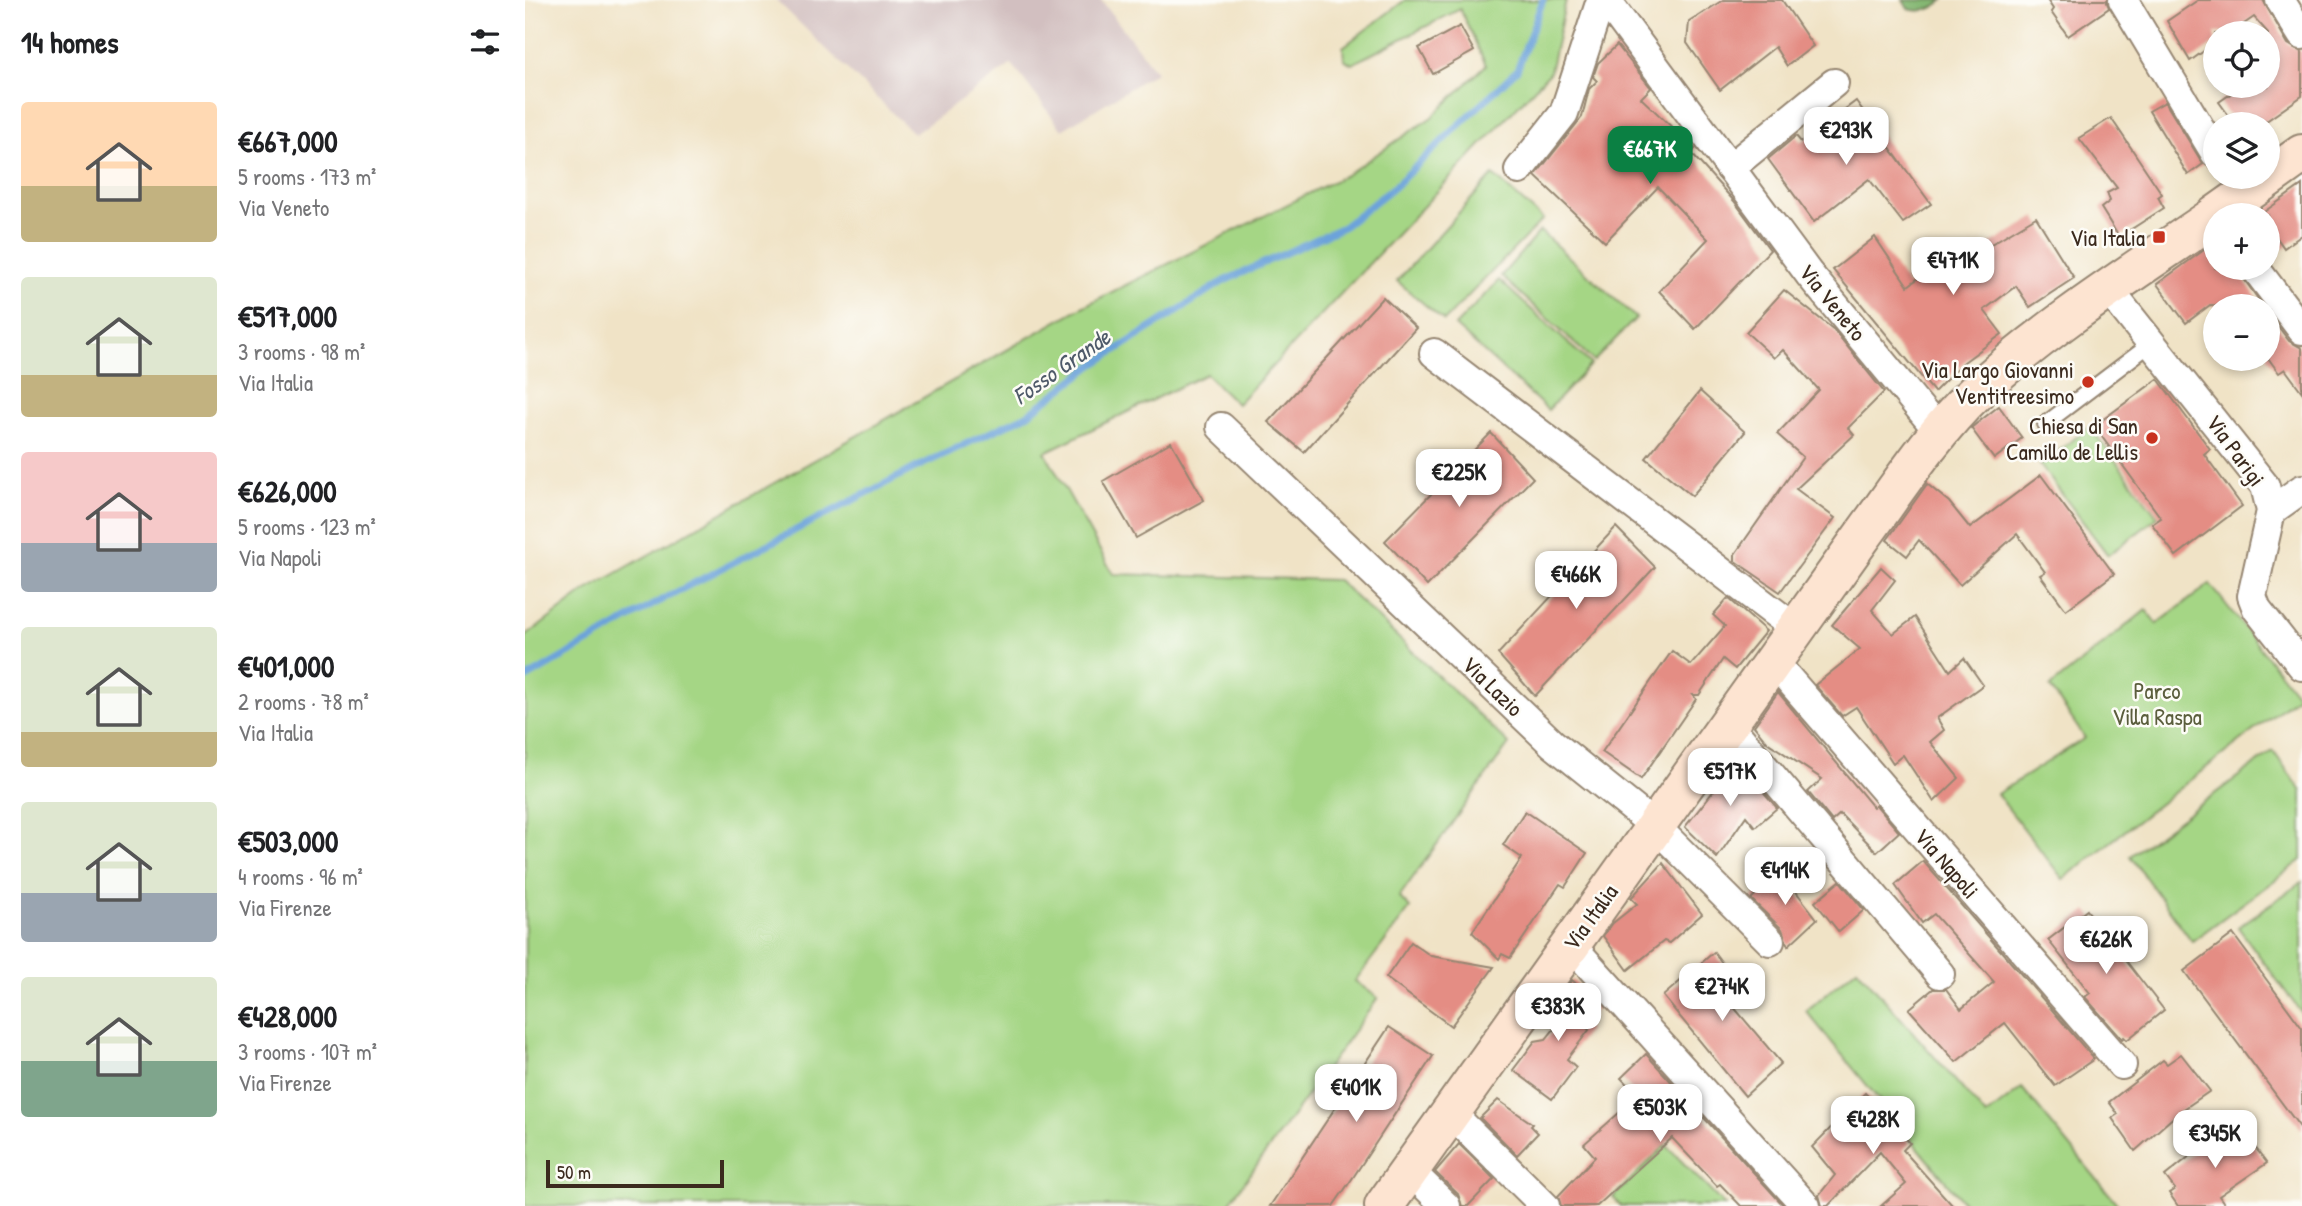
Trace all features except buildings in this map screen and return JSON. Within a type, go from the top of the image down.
[{"type":"main road","name":"Via Italia","points":[[1384,1206],[1796,629],[1941,433],[1974,394],[2011,363],[2226,201],[2302,154]]},
{"type":"street","points":[[1519,170],[1564,113],[1601,0]]},
{"type":"street","name":"Via Veneto","points":[[1606,0],[1809,274],[1941,433]]},
{"type":"street","points":[[2123,0],[2203,133]]},
{"type":"street","points":[[2280,0],[2302,36]]},
{"type":"street","points":[[1730,167],[1834,83]]},
{"type":"street","points":[[2264,280],[2302,330]]},
{"type":"street","name":"Via Parigi","points":[[2109,290],[2265,486],[2270,511],[2252,596],[2257,608],[2302,666]]},
{"type":"street","points":[[1434,353],[1796,629]]},
{"type":"street","name":"Via Lazio","points":[[1221,427],[1553,744],[1655,826],[1770,941]]},
{"type":"street","points":[[2270,511],[2302,489]]},
{"type":"street","name":"Via Napoli","points":[[1773,662],[2122,1065]]},
{"type":"street","points":[[1728,724],[1940,974]]},
{"type":"street","points":[[1570,944],[1806,1206]]},
{"type":"street","points":[[1450,1112],[1545,1206]]},
{"type":"street","points":[[1409,1170],[1446,1206]]},
{"type":"lane","points":[[2045,424],[2153,343]]},
{"type":"shaded area","points":[[776,0],[1101,0],[1156,72],[1062,130],[1012,64],[914,134]]},
{"type":"green space","points":[[1405,0],[1566,0],[1550,72],[1237,404],[1206,374],[1045,452],[1113,574],[1338,580],[1509,744],[1399,897],[1410,908],[1355,981],[1378,998],[1227,1206],[525,1206],[525,637],[587,590],[1082,307],[1346,175],[1432,117],[1486,65],[1460,9],[1352,64],[1344,59],[1343,47]]},
{"type":"green space","points":[[1903,0],[1944,0],[1931,8],[1918,11],[1908,9]]},
{"type":"green space","points":[[1493,175],[1543,219],[1444,321],[1397,281]]},
{"type":"green space","points":[[1540,231],[1636,318],[1594,361],[1501,276]]},
{"type":"green space","points":[[1499,280],[1591,364],[1548,410],[1455,326]]},
{"type":"green space","points":[[2090,427],[2158,517],[2108,555],[2040,465]]},
{"type":"green space","name":"Parco Villa Raspa","points":[[2210,584],[2298,696],[2063,879],[1997,794],[2085,738],[2050,687],[2146,610],[2157,624]]},
{"type":"green space","points":[[2273,751],[2302,791],[2302,860],[2192,941],[2130,856]]},
{"type":"green space","points":[[2302,882],[2302,1014],[2238,927]]},
{"type":"green space","points":[[1857,968],[1986,1116],[2022,1088],[2119,1206],[1966,1206],[1806,1011]]},
{"type":"green space","points":[[1666,1145],[1725,1206],[1621,1206],[1613,1197]]},
{"type":"waterway","name":"Fosso Grande","points":[[525,679],[665,598],[915,468],[1027,415],[1093,365],[1224,281],[1343,227],[1394,187],[1517,70],[1543,0]]},
{"type":"place","name":"Via Italia","points":[[2159,237]]},
{"type":"place","name":"Via Largo Giovanni Ventitreesimo","points":[[2088,382]]},
{"type":"place","name":"Chiesa di San Camillo de Lellis","points":[[2152,438]]}]
